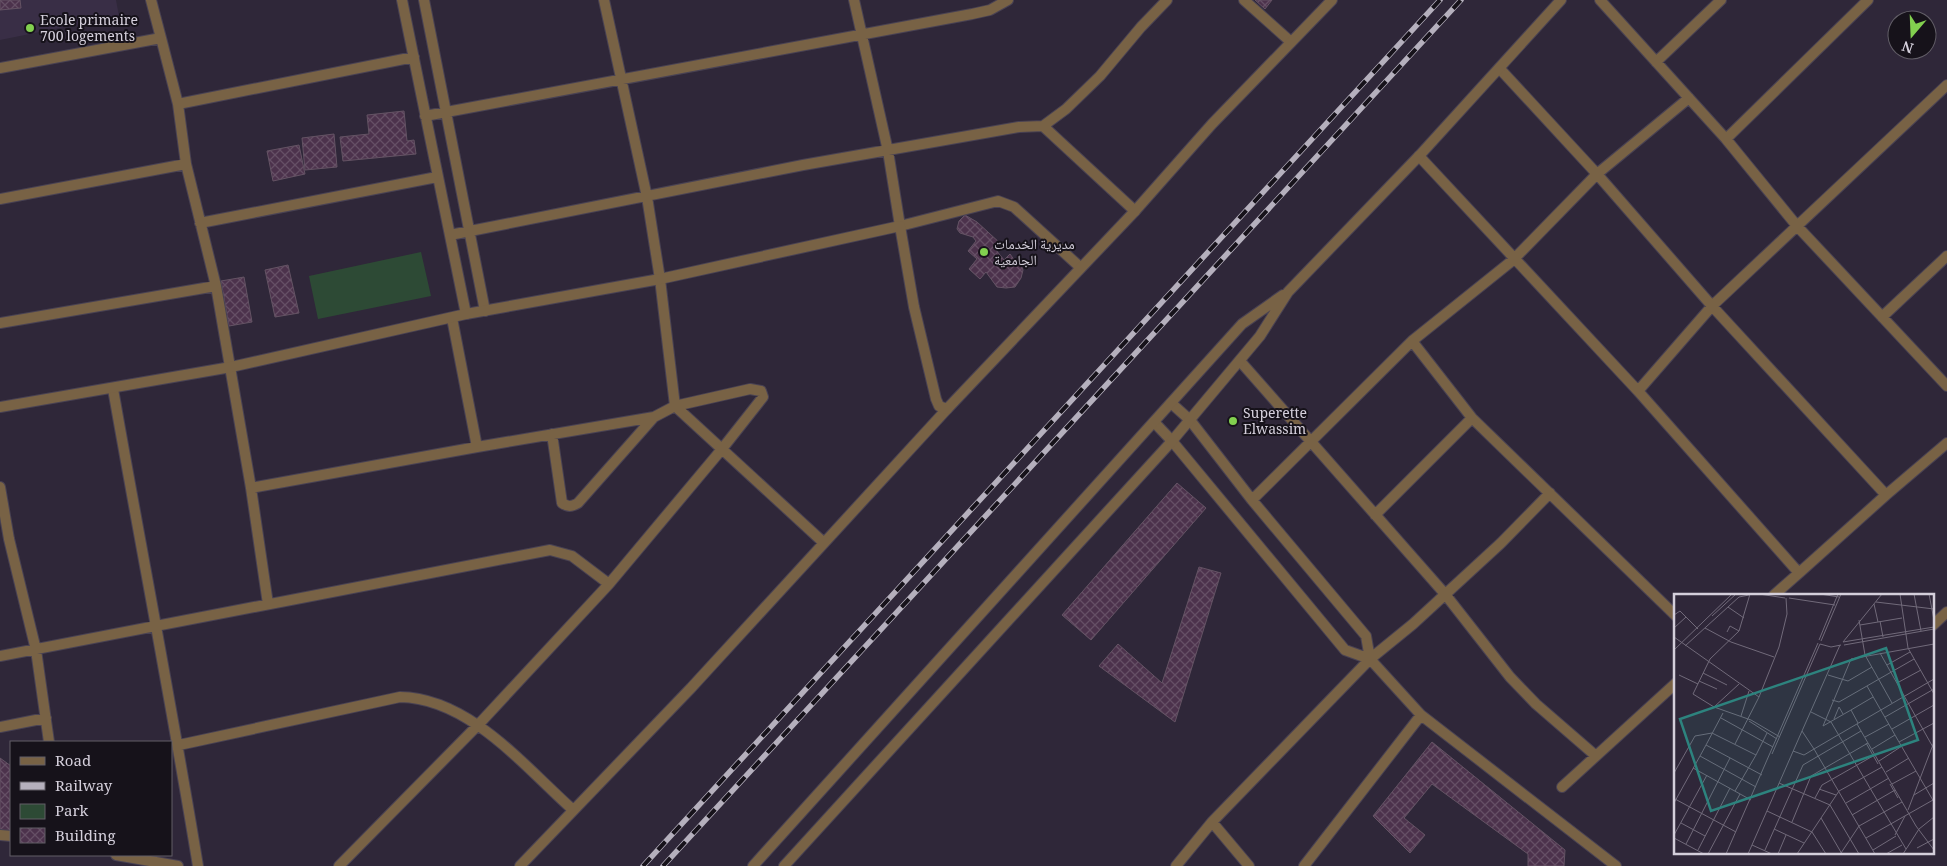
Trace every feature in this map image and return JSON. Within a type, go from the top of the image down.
[{"type":"street","points":[[151,0],[178,104],[186,164],[216,286],[251,488],[268,604]]},
{"type":"street","points":[[402,0],[466,314]]},
{"type":"street","points":[[424,0],[467,232],[484,311]]},
{"type":"street","points":[[604,0],[647,197],[660,279],[675,406],[823,542]]},
{"type":"street","points":[[854,0],[860,34],[888,151],[914,307],[936,399],[939,406],[947,409]]},
{"type":"street","points":[[425,116],[972,14],[990,10],[1008,0]]},
{"type":"street","points":[[450,235],[803,165],[1019,127],[1043,126],[1066,109],[1100,76],[1141,27],[1167,0]]},
{"type":"street","points":[[1244,0],[1291,42]]},
{"type":"street","points":[[520,866],[572,809],[691,688],[823,542],[1080,267],[1135,211],[1212,124],[1332,0]]},
{"type":"street","points":[[753,866],[1242,324],[1288,292],[1419,156],[1561,0]]},
{"type":"street","points":[[1600,0],[1726,139],[1797,226],[1947,386]]},
{"type":"street","points":[[1656,62],[1721,0]]},
{"type":"street","points":[[1726,139],[1868,0]]},
{"type":"street","points":[[0,68],[160,38]]},
{"type":"street","points":[[178,104],[414,57]]},
{"type":"street","points":[[1500,69],[1597,174],[1712,306],[1886,495]]},
{"type":"street","points":[[1638,391],[1712,306],[1947,85]]},
{"type":"street","points":[[1252,500],[1412,341],[1513,260],[1597,174],[1689,98]]},
{"type":"street","points":[[1043,126],[1135,211]]},
{"type":"street","points":[[1419,156],[1513,260],[1638,391],[1799,573]]},
{"type":"street","points":[[0,199],[186,164]]},
{"type":"street","points":[[200,223],[437,178]]},
{"type":"street","points":[[0,407],[113,389],[231,367],[466,314],[660,279],[900,226],[989,202],[1006,202],[1014,207],[1080,267]]},
{"type":"street","points":[[1882,317],[1947,256]]},
{"type":"street","points":[[0,323],[216,286]]},
{"type":"street","points":[[784,866],[1172,441],[1260,336],[1288,292]]},
{"type":"street","points":[[452,318],[477,448]]},
{"type":"street","points":[[1412,341],[1472,418],[1674,614]]},
{"type":"street","points":[[1240,361],[1310,443],[1445,594],[1510,677],[1536,704],[1596,756]]},
{"type":"street","points":[[113,389],[154,625],[178,745],[198,866]]},
{"type":"street","points":[[251,488],[654,417],[675,406],[750,389],[761,391],[763,394],[722,449],[609,584],[479,724],[339,866]]},
{"type":"street","points":[[1171,403],[1190,420],[1252,500],[1366,636],[1370,659]]},
{"type":"street","points":[[552,434],[562,502],[567,506],[572,506],[578,503],[654,417]]},
{"type":"street","points":[[1375,515],[1472,418]]},
{"type":"street","points":[[1154,422],[1172,441],[1345,650],[1370,659],[1421,716],[1616,866]]},
{"type":"street","points":[[1775,594],[1947,443]]},
{"type":"street","points":[[0,486],[4,540],[36,650],[49,741]]},
{"type":"street","points":[[1176,866],[1212,822],[1370,659],[1501,543],[1550,493]]},
{"type":"street","points":[[0,656],[550,550],[572,556],[609,584]]},
{"type":"street","points":[[1934,623],[1947,612]]},
{"type":"street","points":[[1562,787],[1674,686]]},
{"type":"street","points":[[178,745],[400,697],[428,700],[479,724],[572,809]]},
{"type":"street","points":[[1304,866],[1421,716]]},
{"type":"street","points":[[0,727],[46,718]]},
{"type":"street","points":[[1212,822],[1249,866]]},
{"type":"street","points":[[122,856],[178,866]]},
{"type":"shaded area","name":"Ecole primaire 700 logements","points":[[0,0],[116,0],[119,16],[0,40]]},
{"type":"green space","points":[[421,252],[431,296],[318,319],[309,276]]},
{"type":"building","points":[[0,0],[20,0],[21,8],[0,10]]},
{"type":"building","points":[[1255,0],[1272,0],[1265,9]]},
{"type":"building","points":[[404,111],[407,141],[414,140],[416,154],[343,161],[340,137],[369,134],[367,115]]},
{"type":"building","points":[[334,134],[337,167],[305,170],[302,138]]},
{"type":"building","points":[[299,145],[305,174],[273,181],[267,151]]},
{"type":"building","name":"مديرية الخدمات الجامعية","points":[[965,215],[977,222],[1001,244],[996,250],[1004,260],[1010,254],[1015,261],[1018,258],[1023,270],[1021,278],[1015,287],[997,287],[986,272],[980,279],[969,269],[977,259],[968,251],[976,241],[973,237],[960,233],[957,229],[959,221]]},
{"type":"building","points":[[288,265],[299,313],[275,317],[265,270]]},
{"type":"building","points":[[244,277],[252,322],[229,326],[221,281]]},
{"type":"building","points":[[1177,483],[1206,508],[1091,640],[1062,615]]},
{"type":"building","points":[[1199,567],[1221,573],[1175,722],[1099,666],[1118,644],[1162,683]]},
{"type":"building","points":[[1432,742],[1565,850],[1564,866],[1528,866],[1528,854],[1432,784],[1404,818],[1425,835],[1410,853],[1373,816]]},
{"type":"building","points":[[0,758],[10,765],[10,830],[0,831]]},
{"type":"railway","points":[[643,866],[1440,0]]},
{"type":"railway","points":[[663,866],[1461,0]]},
{"type":"place","name":"Ecole primaire 700 logements","points":[[30,28]]},
{"type":"place","name":"مديرية الخدمات الجامعية","points":[[984,252]]},
{"type":"place","name":"Superette Elwassim","points":[[1233,421]]}]
